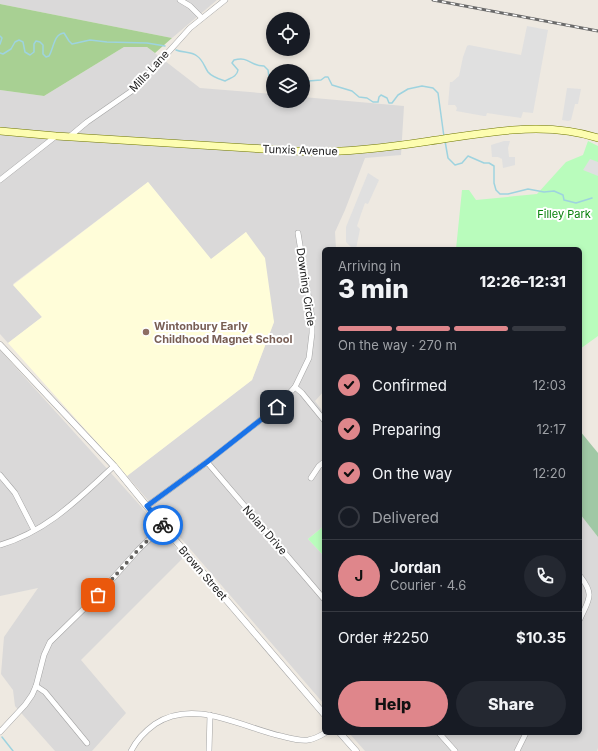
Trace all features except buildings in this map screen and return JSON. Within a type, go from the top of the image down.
[{"type":"main road","name":"Tunxis Avenue","points":[[0,131],[69,137],[312,152],[342,152],[498,131],[557,129],[598,138]]},
{"type":"street","points":[[180,0],[190,6],[202,18]]},
{"type":"street","name":"Mills Lane","points":[[69,137],[87,122],[136,88],[180,39],[202,18],[225,0]]},
{"type":"street","points":[[0,180],[56,136]]},
{"type":"street","name":"Downing Circle","points":[[147,506],[207,462],[277,407],[295,388],[309,358],[312,333],[312,318],[298,233]]},
{"type":"street","name":"Brown Street","points":[[0,345],[114,466],[163,526],[322,712]]},
{"type":"street","points":[[295,388],[302,393],[322,418]]},
{"type":"street","name":"Nolan Drive","points":[[207,462],[322,596]]},
{"type":"street","points":[[311,478],[322,464]]},
{"type":"street","points":[[0,545],[51,521],[114,466]]},
{"type":"street","points":[[0,475],[15,493],[34,530]]},
{"type":"street","points":[[0,732],[25,705],[36,686],[44,655],[50,642],[98,595],[138,550],[163,526]]},
{"type":"street","points":[[582,579],[587,585],[590,597],[582,615]]},
{"type":"street","points":[[36,686],[45,692],[87,743]]},
{"type":"street","points":[[131,751],[143,733],[166,718],[186,714],[223,717],[272,734],[298,740],[307,740],[322,734]]},
{"type":"street","points":[[209,751],[210,715]]},
{"type":"street","points":[[342,735],[356,751]]},
{"type":"street","points":[[441,735],[455,751]]},
{"type":"street","points":[[517,751],[525,735]]},
{"type":"shaded area","points":[[0,0],[217,0],[172,38],[0,4]]},
{"type":"shaded area","points":[[527,26],[548,30],[533,113],[523,112],[521,118],[487,113],[486,116],[484,116],[456,111],[457,108],[455,105],[448,105],[450,82],[459,76],[467,46],[469,45],[521,55]]},
{"type":"shaded area","points":[[124,47],[147,47],[200,88],[266,93],[266,108],[310,108],[310,98],[404,106],[401,155],[365,158],[335,232],[336,247],[322,247],[322,393],[315,401],[322,410],[322,528],[308,539],[322,554],[322,702],[127,476],[252,380],[274,322],[246,232],[211,260],[148,182],[13,284],[42,317],[8,343],[0,334],[0,90],[44,96]]},
{"type":"shaded area","points":[[567,88],[581,89],[578,104],[575,104],[571,120],[568,121],[562,120]]},
{"type":"shaded area","points":[[504,141],[510,141],[508,148],[509,157],[515,157],[515,165],[503,168],[502,159],[492,157],[491,145]]},
{"type":"shaded area","points":[[590,159],[598,162],[598,176],[583,170]]},
{"type":"shaded area","points":[[368,173],[379,180],[368,204],[365,203],[361,214],[357,226],[360,229],[356,247],[351,247],[346,242],[346,227]]},
{"type":"shaded area","name":"Wintonbury Early Childhood Magnet School","points":[[148,182],[211,259],[246,232],[265,258],[274,322],[252,380],[127,476],[8,343],[42,317],[13,285]]},
{"type":"shaded area","points":[[0,350],[137,502],[184,557],[81,660],[126,713],[92,751],[55,751],[15,706],[13,690],[1,674],[4,637],[38,588],[0,596]]},
{"type":"shaded area","points":[[582,517],[598,537],[597,751],[365,751],[351,735],[582,735]]},
{"type":"green space","points":[[0,4],[172,38],[155,53],[147,47],[124,47],[44,96],[0,90]]},
{"type":"green space","name":"Filley Park","points":[[588,141],[598,146],[598,336],[582,348],[582,247],[456,247],[462,190],[469,190],[476,200],[537,194],[566,162],[583,155]]},
{"type":"green space","points":[[582,433],[598,453],[598,537],[582,517]]},
{"type":"green space","points":[[322,528],[322,554],[308,539]]},
{"type":"waterway","points":[[0,53],[3,54],[11,49],[15,42],[19,40],[23,42],[25,52],[30,55],[34,52],[34,44],[36,41],[43,45],[43,54],[46,57],[49,56],[56,38],[64,33],[72,44],[90,40],[147,43],[165,46]]},
{"type":"waterway","points":[[0,36],[2,38],[0,44]]},
{"type":"waterway","points":[[176,50],[195,54],[201,59],[210,74],[225,81],[233,77],[238,70],[232,63],[234,60],[243,59],[266,68]]},
{"type":"waterway","points":[[310,81],[321,80],[328,77],[332,85],[352,91],[359,97],[367,98],[373,102],[378,102],[381,95],[387,98],[389,103],[392,103],[398,95],[408,89],[422,86],[433,88],[438,93],[444,137]]},
{"type":"waterway","points":[[445,141],[448,158],[455,165],[462,163],[468,156],[494,166],[494,183],[496,190],[500,194],[508,194],[528,189],[544,192],[554,191],[563,195],[564,200],[576,203],[592,198]]},
{"type":"waterway","points":[[2,737],[13,751]]},
{"type":"railway","points":[[433,0],[598,31]]},
{"type":"way so far","points":[[98,595],[138,550],[163,525]]},
{"type":"place","name":"Wintonbury Early Childhood Magnet School","points":[[146,332]]},
{"type":"route","points":[[163,525],[147,506],[207,462],[277,407]]}]
